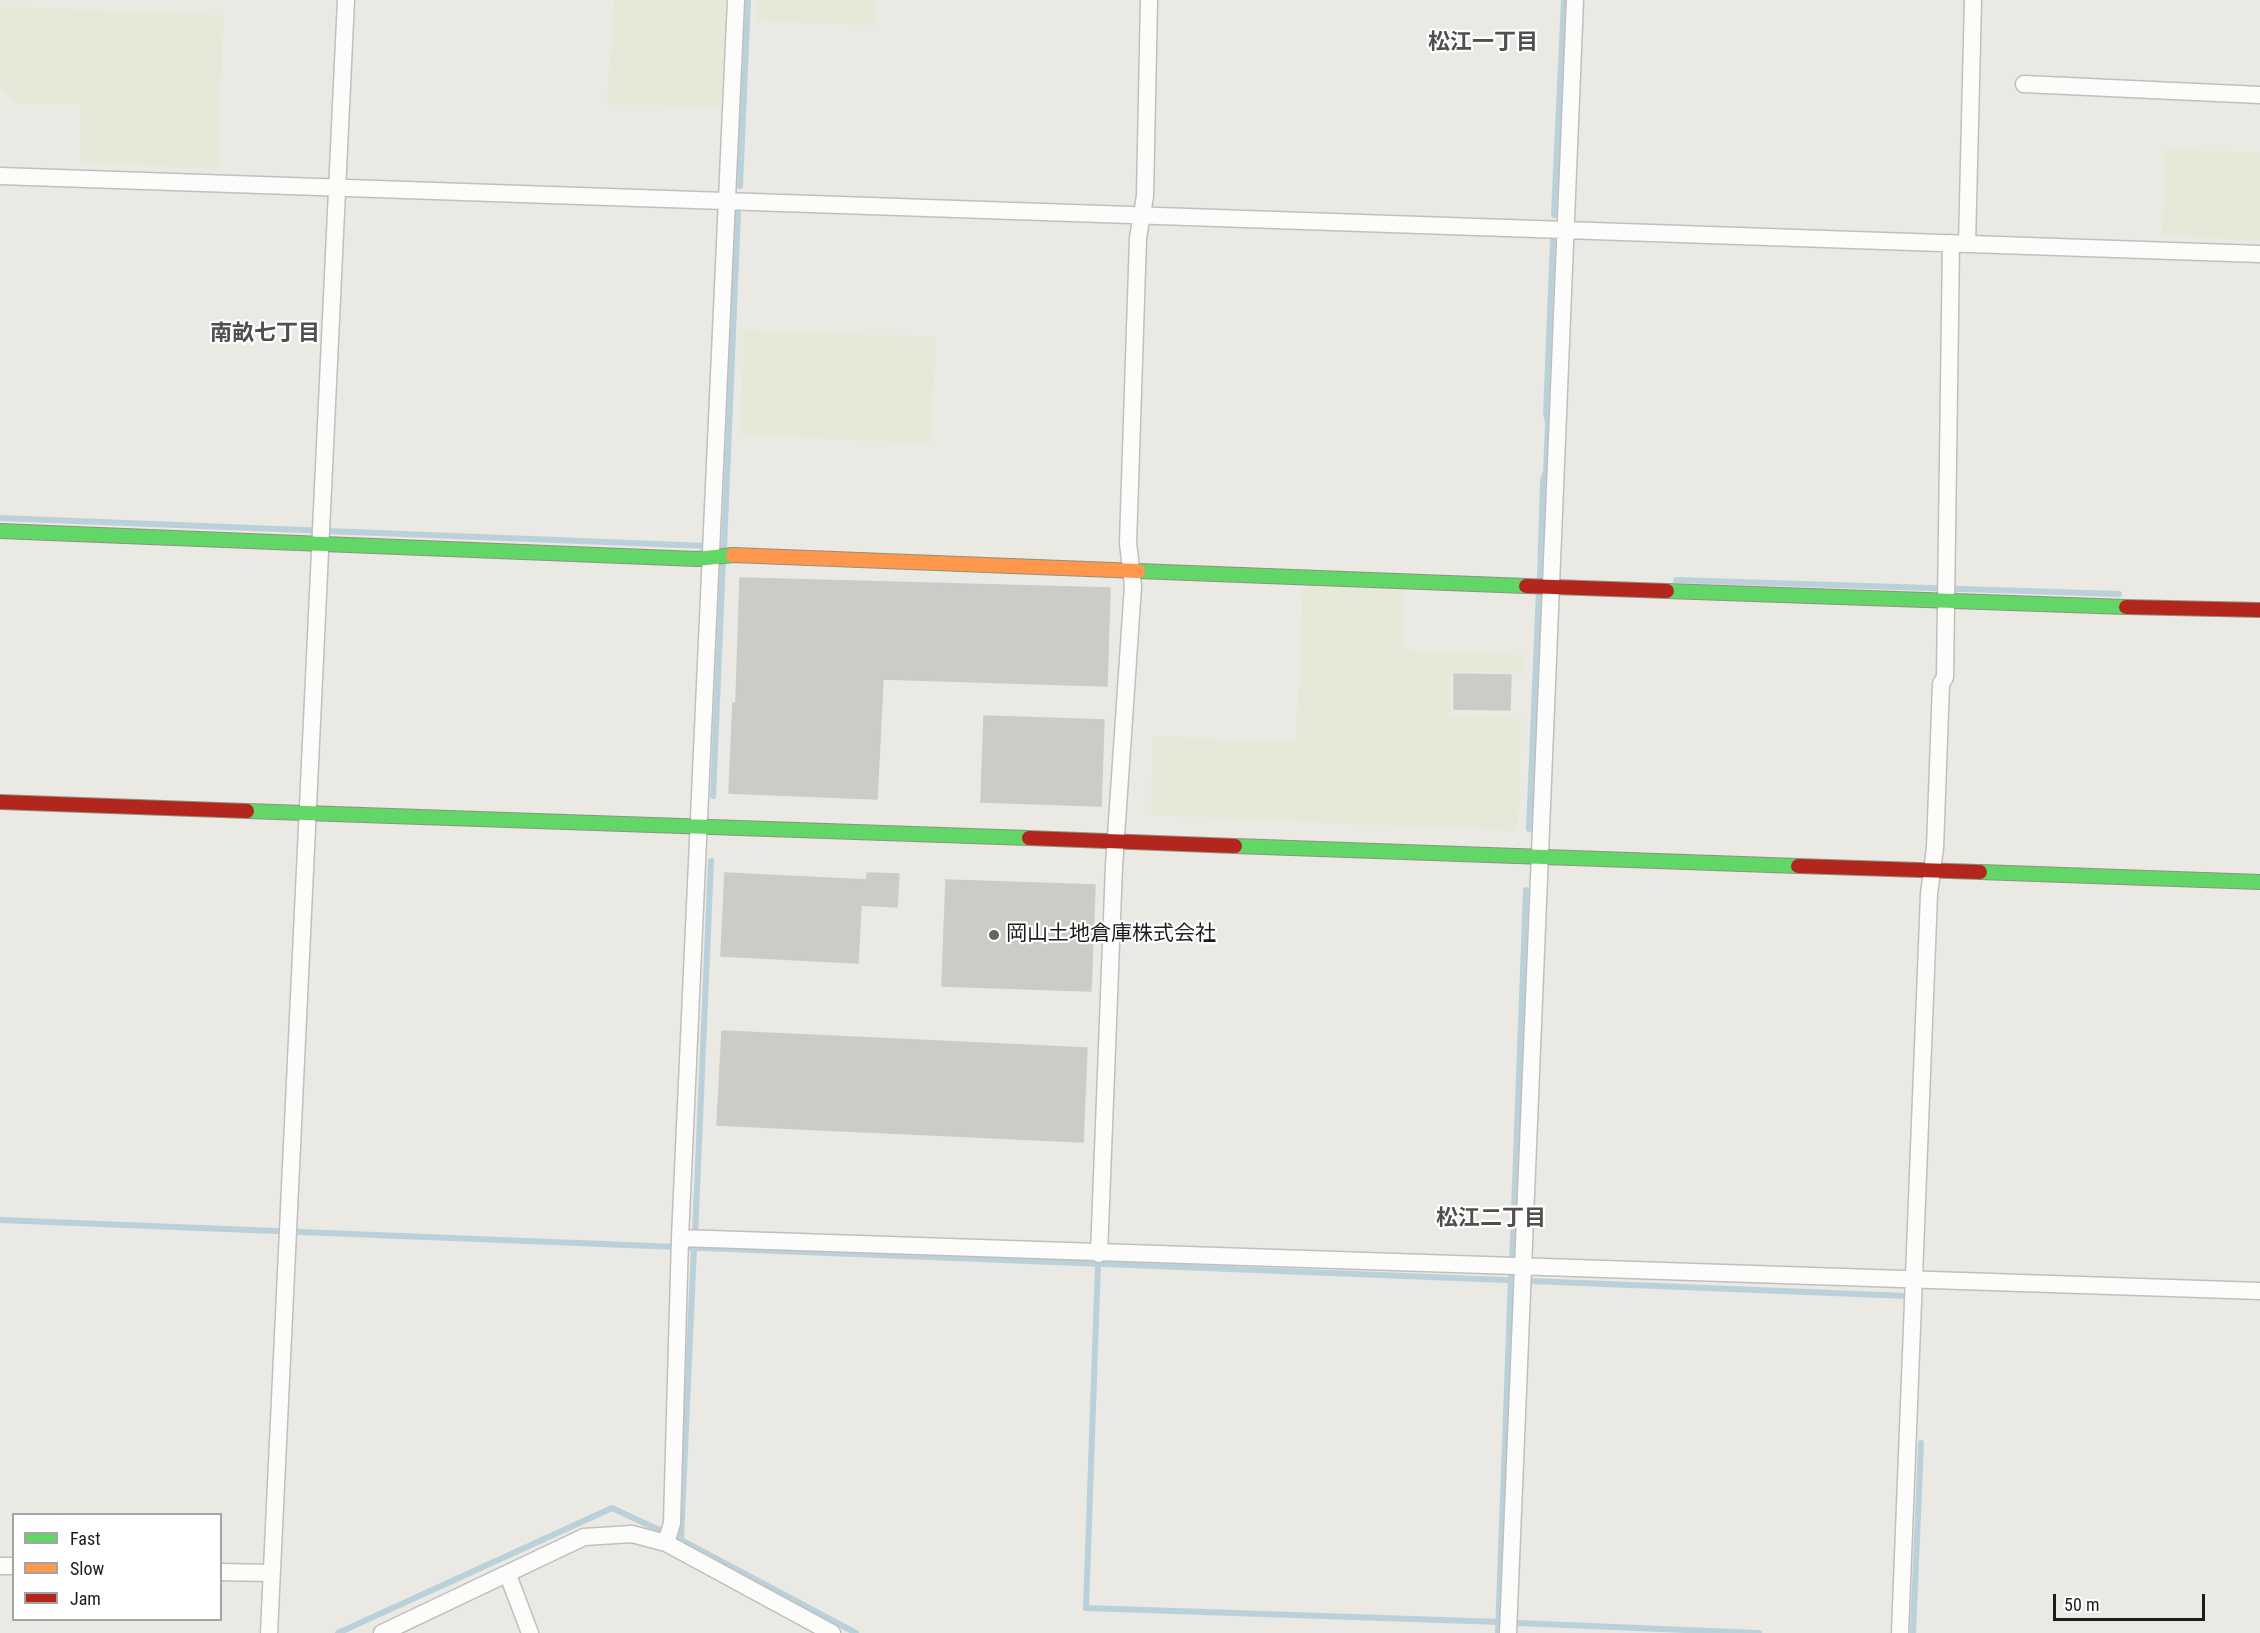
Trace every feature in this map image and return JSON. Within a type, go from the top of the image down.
[{"type":"street","points":[[268,1633],[309,813],[319,535],[339,186],[346,0]]},
{"type":"street","points":[[669,1534],[686,1243],[698,827],[716,552],[725,201],[736,0]]},
{"type":"street","points":[[1099,1254],[1116,842],[1132,586],[1129,562],[1141,214],[1144,196],[1148,105],[1145,89],[1149,0]]},
{"type":"street","points":[[1508,1633],[1517,1271],[1541,858],[1546,581],[1567,229],[1575,0]]},
{"type":"street","points":[[1900,1632],[1932,872],[1948,593],[1959,243],[1973,0]]},
{"type":"street","points":[[2024,84],[2260,95]]},
{"type":"street","points":[[0,176],[2260,254]]},
{"type":"street","points":[[0,531],[319,535],[697,559],[716,552],[1129,562],[1546,581],[1948,593],[2260,610]]},
{"type":"street","points":[[0,802],[2260,882]]},
{"type":"street","points":[[686,1243],[1099,1254],[1517,1271],[2260,1291]]},
{"type":"street","points":[[382,1633],[584,1537],[669,1534],[832,1633]]},
{"type":"street","points":[[222,1572],[270,1574]]},
{"type":"street","points":[[508,1575],[530,1633]]},
{"type":"green space","points":[[614,0],[726,0],[722,107],[607,104]]},
{"type":"green space","points":[[756,0],[876,0],[876,25],[755,21]]},
{"type":"green space","points":[[0,7],[223,15],[219,169],[80,162],[81,104],[17,104],[0,88]]},
{"type":"green space","points":[[2164,149],[2260,153],[2260,240],[2162,236]]},
{"type":"green space","points":[[744,330],[936,337],[931,444],[740,434]]},
{"type":"green space","points":[[1303,586],[1405,589],[1404,650],[1525,655],[1524,673],[1451,671],[1450,716],[1521,719],[1518,831],[1151,815],[1153,736],[1296,742]]},
{"type":"building","points":[[740,578],[1110,588],[1107,686],[883,679],[877,799],[729,793],[733,703],[736,703]]},
{"type":"building","points":[[1454,674],[1511,675],[1510,710],[1454,709]]},
{"type":"building","points":[[984,716],[1104,720],[1101,806],[981,802]]},
{"type":"building","points":[[725,873],[867,880],[867,873],[899,874],[897,907],[861,905],[858,963],[721,956]]},
{"type":"building","points":[[946,880],[1095,885],[1091,991],[942,986]]},
{"type":"building","points":[[722,1031],[1087,1048],[1083,1142],[717,1125]]},
{"type":"waterway","points":[[740,186],[748,0]]},
{"type":"waterway","points":[[1554,215],[1564,0]]},
{"type":"waterway","points":[[724,549],[738,213]]},
{"type":"waterway","points":[[1540,580],[1543,480],[1546,472],[1548,423],[1546,413],[1553,241]]},
{"type":"waterway","points":[[0,518],[707,546]]},
{"type":"waterway","points":[[713,796],[723,560]]},
{"type":"waterway","points":[[1676,580],[2119,594]]},
{"type":"waterway","points":[[1529,829],[1539,590]]},
{"type":"waterway","points":[[695,1236],[711,861]]},
{"type":"waterway","points":[[1512,1264],[1526,890]]},
{"type":"waterway","points":[[0,1220],[1907,1296]]},
{"type":"waterway","points":[[681,1540],[694,1247]]},
{"type":"waterway","points":[[1098,1264],[1086,1608],[1501,1622]]},
{"type":"waterway","points":[[1498,1633],[1511,1277]]},
{"type":"waterway","points":[[1913,1633],[1921,1443]]},
{"type":"waterway","points":[[338,1633],[612,1508],[681,1540],[856,1633]]},
{"type":"waterway","points":[[1518,1623],[1759,1633]]},
{"type":"traffic: fast","points":[[0,531],[697,559],[733,555]]},
{"type":"traffic: fast","points":[[1138,571],[1526,586]]},
{"type":"traffic: fast","points":[[1667,591],[2126,607]]},
{"type":"traffic: fast","points":[[247,811],[1029,838]]},
{"type":"traffic: fast","points":[[1235,846],[1798,866]]},
{"type":"traffic: fast","points":[[1980,872],[2260,882]]},
{"type":"traffic: slow","points":[[733,555],[1138,571]]},
{"type":"traffic: jam","points":[[1526,586],[1667,591]]},
{"type":"traffic: jam","points":[[2126,607],[2260,610]]},
{"type":"traffic: jam","points":[[0,802],[247,811]]},
{"type":"traffic: jam","points":[[1029,838],[1235,846]]},
{"type":"traffic: jam","points":[[1798,866],[1980,872]]},
{"type":"place","name":"岡山土地倉庫株式会社","points":[[994,935]]},
{"type":"district","name":"松江一丁目","points":[[1483,43]]},
{"type":"district","name":"南畝七丁目","points":[[265,334]]},
{"type":"district","name":"松江二丁目","points":[[1491,1219]]}]
